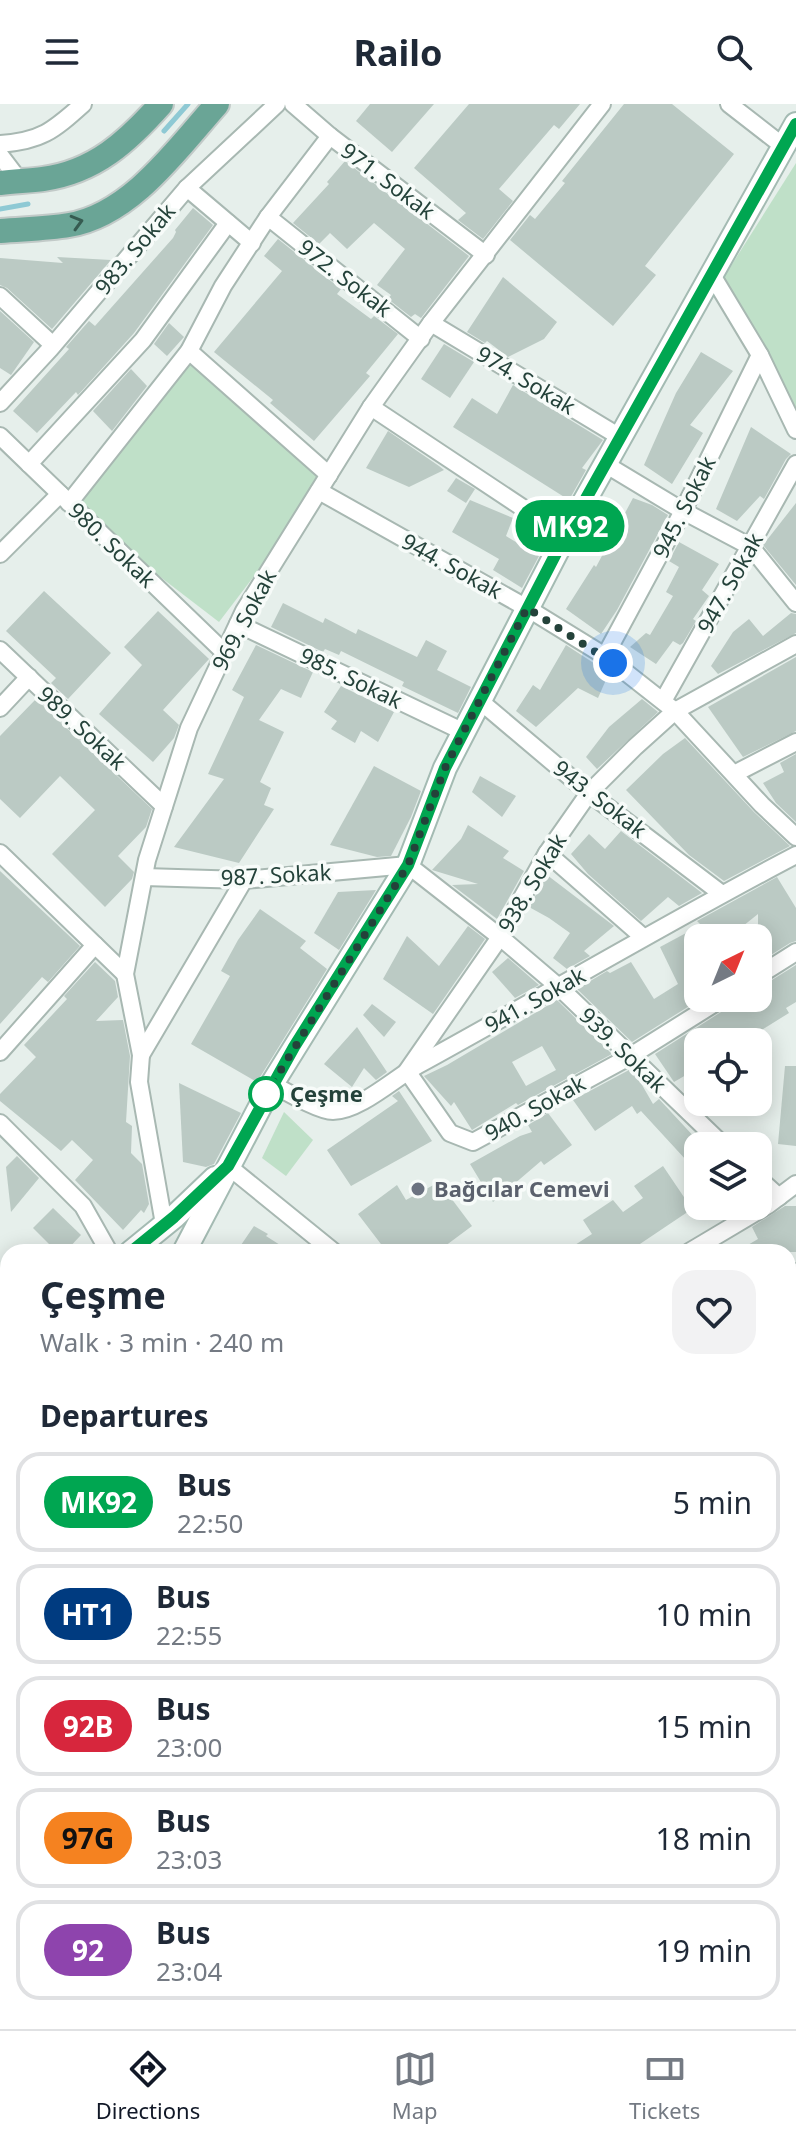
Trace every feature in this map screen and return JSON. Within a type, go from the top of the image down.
[{"type":"main road","points":[[10,181],[46,179],[88,166],[133,135],[161,104]]},
{"type":"main road","points":[[0,231],[71,225],[104,213],[137,190],[160,168],[217,104]]},
{"type":"main road","points":[[188,1244],[272,1084],[408,865],[445,768],[527,608],[796,124]]},
{"type":"main road","points":[[140,1244],[228,1166]]},
{"type":"street","name":"983. Sokak","points":[[0,403],[187,188],[277,104]]},
{"type":"street","name":"971. Sokak","points":[[293,104],[330,136],[486,255]]},
{"type":"street","name":"969. Sokak","points":[[164,1224],[139,1082],[141,1055],[125,974],[144,877],[189,728],[244,611],[371,407],[431,323],[602,104]]},
{"type":"street","points":[[729,104],[783,146]]},
{"type":"street","points":[[0,144],[35,139],[57,126],[81,105]]},
{"type":"street","points":[[0,554],[64,498],[189,351],[223,286],[268,217],[330,136]]},
{"type":"street","points":[[0,155],[10,181]]},
{"type":"street","points":[[187,188],[252,243]]},
{"type":"street","name":"972. Sokak","points":[[268,217],[421,339]]},
{"type":"street","points":[[29,464],[143,340],[228,223]]},
{"type":"street","points":[[712,275],[760,355],[796,430]]},
{"type":"street","points":[[0,296],[53,345]]},
{"type":"street","name":"974. Sokak","points":[[431,323],[620,437]]},
{"type":"street","points":[[189,351],[329,475]]},
{"type":"street","name":"945. Sokak","points":[[605,656],[683,511],[760,355]]},
{"type":"street","points":[[371,407],[565,536]]},
{"type":"street","name":"980. Sokak","points":[[0,436],[225,653]]},
{"type":"street","points":[[605,464],[751,547],[796,603]]},
{"type":"street","name":"947. Sokak","points":[[669,706],[796,464]]},
{"type":"street","name":"944. Sokak","points":[[319,491],[527,608],[605,656],[669,706],[796,837]]},
{"type":"street","name":"985. Sokak","points":[[238,624],[464,732]]},
{"type":"street","points":[[669,706],[796,644]]},
{"type":"street","name":"989. Sokak","points":[[0,650],[164,806]]},
{"type":"street","points":[[0,708],[29,677]]},
{"type":"street","name":"943. Sokak","points":[[480,701],[589,793],[722,894]]},
{"type":"street","name":"938. Sokak","points":[[407,1071],[500,937],[547,853],[589,793],[635,747],[669,706]]},
{"type":"street","points":[[734,774],[796,742]]},
{"type":"street","points":[[0,853],[125,974]]},
{"type":"street","points":[[547,853],[643,937]]},
{"type":"street","name":"941. Sokak","points":[[272,1084],[332,1111],[358,1105],[407,1071],[560,988],[643,937],[796,855]]},
{"type":"street","name":"987. Sokak","points":[[144,877],[244,880],[408,865]]},
{"type":"street","name":"939. Sokak","points":[[408,865],[560,988],[709,1132]]},
{"type":"street","points":[[141,1055],[244,880]]},
{"type":"street","points":[[0,1052],[95,945]]},
{"type":"street","points":[[772,967],[796,952]]},
{"type":"street","name":"940. Sokak","points":[[407,1071],[450,1133],[473,1142],[629,1057],[701,1012]]},
{"type":"street","points":[[0,1123],[83,1206],[104,1244]]},
{"type":"street","points":[[228,1166],[323,1244]]},
{"type":"street","points":[[702,1244],[796,1184]]},
{"type":"street","points":[[772,1191],[779,1197]]},
{"type":"green space","points":[[796,163],[796,408],[724,277]]},
{"type":"green space","points":[[181,351],[335,470],[219,622],[64,503]]},
{"type":"green space","points":[[284,1112],[313,1140],[286,1176],[262,1158]]},
{"type":"building","points":[[370,104],[434,104],[392,152],[356,121]]},
{"type":"building","points":[[469,104],[580,104],[559,129],[554,125],[499,189],[513,201],[483,239],[458,220],[466,213],[414,168]]},
{"type":"building","points":[[624,104],[672,104],[734,154],[645,266],[656,275],[613,326],[510,240],[530,215],[535,219]]},
{"type":"building","points":[[345,161],[469,256],[421,318],[415,314],[411,317],[388,299],[391,295],[377,285],[405,249],[374,223],[347,249],[330,233],[319,244],[293,223],[329,184],[327,182]]},
{"type":"building","points":[[193,208],[213,225],[134,333],[78,395],[76,392],[37,433],[13,411],[69,349],[66,347],[89,321],[95,326],[173,238],[175,230]]},
{"type":"building","points":[[278,239],[341,289],[337,294],[398,334],[366,373],[370,376],[314,441],[270,403],[273,400],[214,352],[282,271],[264,256]]},
{"type":"building","points":[[57,257],[111,260],[52,329],[0,285],[0,258],[63,263]]},
{"type":"building","points":[[503,277],[557,322],[544,339],[508,357],[487,341],[485,343],[467,332]]},
{"type":"building","points":[[0,311],[34,342],[11,375],[0,368]]},
{"type":"building","points":[[169,323],[184,337],[167,356],[154,344]]},
{"type":"building","points":[[444,344],[474,362],[450,398],[421,379]]},
{"type":"building","points":[[701,352],[733,371],[690,425],[703,433],[672,484],[644,465],[676,393]]},
{"type":"building","points":[[131,369],[147,386],[112,431],[93,411]]},
{"type":"building","points":[[513,385],[603,440],[582,468],[586,470],[569,500],[453,427],[472,398],[497,414]]},
{"type":"building","points":[[751,427],[791,454],[764,499],[760,496],[737,521],[716,509]]},
{"type":"building","points":[[388,431],[444,470],[409,487],[366,468]]},
{"type":"building","points":[[456,478],[475,489],[466,503],[447,491]]},
{"type":"building","points":[[633,498],[668,515],[601,634],[566,609],[594,565],[596,567]]},
{"type":"building","points":[[470,500],[513,518],[506,536],[539,556],[522,588],[493,570],[499,559],[452,532]]},
{"type":"building","points":[[796,503],[796,585],[763,545]]},
{"type":"building","points":[[679,542],[719,564],[702,590],[709,596],[693,619],[696,621],[683,643],[680,645],[673,641],[656,664],[630,647],[646,633],[650,635],[673,596],[666,592],[679,567],[669,561]]},
{"type":"building","points":[[44,591],[111,653],[68,699],[51,683],[56,678],[6,631]]},
{"type":"building","points":[[283,603],[323,623],[325,618],[356,634],[358,629],[417,657],[426,640],[447,651],[437,670],[471,687],[458,713],[341,651],[339,655],[325,649],[323,652],[271,627]]},
{"type":"building","points":[[158,611],[209,659],[163,710],[179,725],[174,738],[153,762],[99,714],[142,665],[124,647]]},
{"type":"building","points":[[791,613],[796,614],[796,633],[718,674],[711,666],[733,632],[749,619],[763,636]]},
{"type":"building","points":[[256,645],[313,672],[301,698],[281,689],[259,720],[284,732],[260,782],[271,788],[264,805],[274,809],[239,863],[174,847],[224,779],[208,774],[244,697],[232,690]]},
{"type":"building","points":[[566,645],[609,673],[598,698],[578,688],[536,727],[516,711],[533,685],[540,690]]},
{"type":"building","points":[[796,657],[796,731],[743,757],[708,707]]},
{"type":"building","points":[[341,686],[394,712],[378,742],[361,731],[355,743],[331,729],[337,721],[324,712]]},
{"type":"building","points":[[36,699],[152,809],[146,827],[118,856],[134,872],[132,879],[105,907],[52,854],[95,810],[60,776],[20,818],[0,799],[0,736]]},
{"type":"building","points":[[642,699],[658,712],[597,769],[586,757],[609,727]]},
{"type":"building","points":[[685,738],[790,846],[724,881],[689,855],[626,790],[663,754]]},
{"type":"building","points":[[796,754],[796,822],[776,803],[763,783],[784,772],[780,763]]},
{"type":"building","points":[[374,766],[421,791],[391,856],[377,857],[330,845]]},
{"type":"building","points":[[480,776],[516,796],[502,817],[472,792]]},
{"type":"building","points":[[468,825],[509,851],[503,858],[524,871],[497,919],[452,885],[478,884],[432,870],[461,839]]},
{"type":"building","points":[[621,831],[702,893],[679,906],[668,897],[641,921],[588,874],[571,854],[589,834],[605,849]]},
{"type":"building","points":[[0,871],[80,946],[48,982],[42,977],[0,1024]]},
{"type":"building","points":[[547,875],[614,926],[584,951],[590,956],[567,969],[553,958],[570,933],[529,907]]},
{"type":"building","points":[[777,877],[796,908],[796,941],[772,954],[772,924],[758,924],[758,914],[746,924],[700,924],[697,921]]},
{"type":"building","points":[[376,890],[339,950],[314,933],[338,892]]},
{"type":"building","points":[[260,909],[306,941],[300,948],[327,969],[257,1082],[191,1044],[230,976],[221,971]]},
{"type":"building","points":[[468,926],[485,939],[433,1014],[383,979],[407,936],[439,966]]},
{"type":"building","points":[[684,934],[684,1009],[632,1042],[577,989],[607,971],[610,973],[631,962],[654,999],[678,984],[660,947]]},
{"type":"building","points":[[508,958],[539,985],[515,998],[492,972]]},
{"type":"building","points":[[95,962],[115,981],[118,997],[96,1021],[123,1020],[130,1056],[126,1122],[132,1126],[131,1153],[142,1164],[149,1204],[144,1213],[141,1210],[123,1230],[75,1180],[93,1160],[72,1140],[61,1151],[0,1101],[0,1094],[36,1057],[24,1045],[67,999],[64,996]]},
{"type":"building","points":[[796,965],[796,1002],[786,1008],[789,1013],[765,1028],[696,1028],[721,1012],[772,1012],[772,980]]},
{"type":"building","points":[[557,1000],[612,1054],[518,1105],[516,1103],[472,1130],[454,1102],[451,1106],[424,1076]],"holes":[[[542,1046],[556,1070],[526,1086],[512,1062]]]},
{"type":"building","points":[[372,1004],[396,1022],[384,1037],[363,1015]]},
{"type":"building","points":[[357,1027],[387,1072],[376,1080],[364,1068],[352,1087],[324,1064]]},
{"type":"building","points":[[684,1036],[684,1076],[674,1082],[655,1054]]},
{"type":"building","points":[[785,1066],[796,1066],[796,1146],[778,1144]]},
{"type":"building","points":[[629,1070],[638,1078],[653,1104],[659,1099],[690,1132],[684,1132],[684,1158],[641,1111],[637,1114],[632,1106],[595,1131],[573,1100]]},
{"type":"building","points":[[179,1083],[241,1113],[214,1164],[206,1167],[183,1162]]},
{"type":"building","points":[[399,1091],[432,1141],[351,1186],[327,1150],[398,1101],[392,1096]]},
{"type":"building","points":[[548,1113],[572,1145],[544,1165],[541,1161],[493,1202],[470,1164],[532,1132],[528,1125]]},
{"type":"building","points":[[17,1156],[39,1178],[11,1212],[6,1167]]},
{"type":"building","points":[[663,1166],[684,1197],[684,1214],[640,1244],[576,1244],[592,1234],[583,1220],[613,1200],[623,1212],[643,1198],[634,1186]]},
{"type":"building","name":"Bağcılar Cemevi","points":[[439,1182],[472,1226],[448,1244],[381,1244],[358,1214],[397,1185],[406,1200]]},
{"type":"building","points":[[785,1206],[796,1206],[796,1244],[750,1244],[758,1239],[752,1227],[763,1220],[772,1220],[772,1214]]},
{"type":"building","points":[[53,1208],[81,1235],[73,1244],[49,1244],[33,1228]]},
{"type":"building","points":[[254,1226],[278,1244],[242,1244]]},
{"type":"waterway","points":[[164,131],[188,104]]},
{"type":"waterway","points":[[0,209],[28,204]]},
{"type":"bus line","name":"MK92","points":[[140,1244],[228,1166],[294,1047],[408,865],[445,768],[565,536],[796,124]]},
{"type":"place","name":"Çeşme","points":[[266,1094]]},
{"type":"place","name":"Bağcılar Cemevi","points":[[418,1189]]},
{"type":"route","points":[[266,1094],[408,865],[445,768],[527,608],[613,663]]}]
